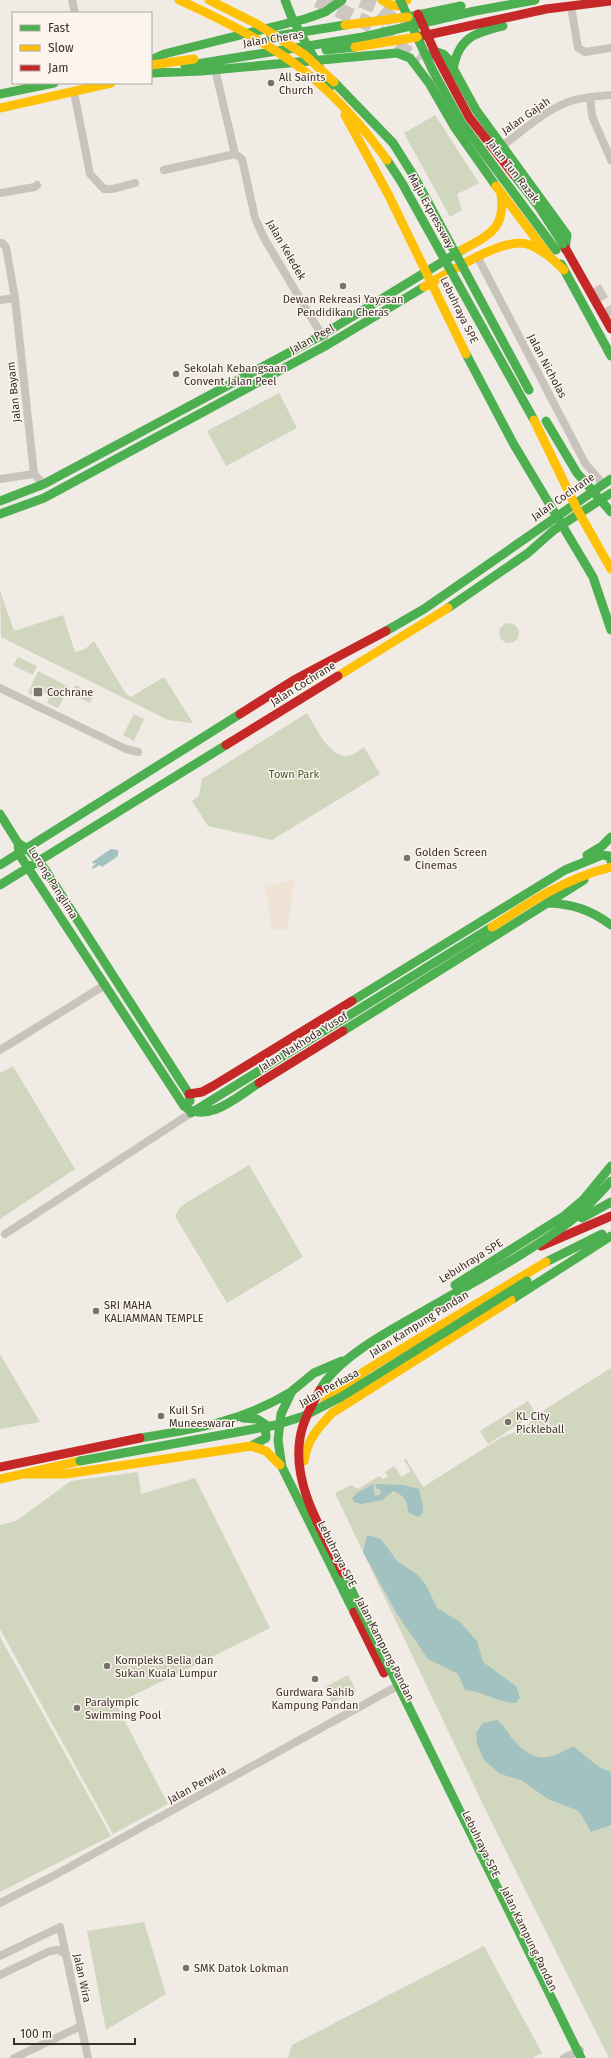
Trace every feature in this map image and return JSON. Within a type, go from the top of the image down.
[{"type":"main road","name":"Maju Expressway","points":[[179,0],[240,28],[278,50],[332,94],[379,146],[402,183],[539,429],[578,511]]},
{"type":"main road","name":"Maju Expressway","points":[[209,0],[257,24],[281,38],[305,56],[348,94],[393,143],[415,178],[534,400]]},
{"type":"main road","name":"Lebuhraya SPE","points":[[286,0],[292,18],[388,194],[475,371],[513,443],[593,577],[611,630]]},
{"type":"main road","points":[[291,0],[297,16],[396,189],[410,218]]},
{"type":"main road","points":[[152,62],[164,54],[305,19],[325,12],[342,0]]},
{"type":"main road","points":[[382,0],[391,5],[399,6],[407,0]]},
{"type":"main road","name":"Jalan Tun Razak","points":[[400,0],[433,72],[471,137],[538,222],[611,329]]},
{"type":"main road","name":"Jalan Tun Razak","points":[[411,0],[458,98],[469,117],[539,207],[558,250],[564,270],[611,356]]},
{"type":"main road","points":[[152,63],[246,41],[345,25],[408,17],[491,0]]},
{"type":"main road","name":"Jalan Cheras","points":[[152,73],[204,62],[363,37],[475,11],[535,0]]},
{"type":"main road","points":[[152,73],[205,67],[274,56],[355,47],[417,37],[561,7],[611,1]]},
{"type":"main road","points":[[453,70],[454,56],[464,40],[475,34],[496,27],[543,17],[561,7]]},
{"type":"main road","name":"Jalan Cheras","points":[[152,63],[299,40],[398,29]]},
{"type":"main road","points":[[152,73],[397,53],[410,58],[429,83],[455,128],[501,194],[558,250],[567,235],[476,110],[443,54],[436,52],[429,54],[423,63],[429,83]]},
{"type":"main road","points":[[0,94],[49,84]]},
{"type":"main road","points":[[0,108],[107,84]]},
{"type":"main road","name":"Jalan Peel","points":[[0,501],[44,484],[322,335],[408,282],[492,233],[499,224],[504,212],[501,194]]},
{"type":"main road","name":"Jalan Peel","points":[[0,514],[44,498],[327,345],[477,256],[514,244],[527,244],[558,250]]},
{"type":"main road","name":"Lebuhraya SPE","points":[[432,260],[446,289]]},
{"type":"main road","points":[[408,282],[415,293]]},
{"type":"main road","points":[[499,396],[520,438],[599,573],[611,602]]},
{"type":"main road","points":[[542,414],[577,473],[611,512]]},
{"type":"main road","name":"Jalan Cochrane","points":[[0,866],[294,680],[358,648],[424,609],[611,479]]},
{"type":"main road","name":"Jalan Cochrane","points":[[0,885],[198,764],[446,608],[528,553],[554,530],[611,493]]},
{"type":"main road","points":[[578,511],[611,569]]},
{"type":"main road","points":[[578,511],[584,534],[611,602]]},
{"type":"main road","points":[[0,814],[18,843]]},
{"type":"main road","points":[[565,870],[602,846],[611,837]]},
{"type":"main road","name":"Lorong Panglima","points":[[18,843],[28,849],[38,861],[192,1094]]},
{"type":"main road","name":"Lorong Panglima","points":[[18,843],[19,854],[178,1100],[184,1108],[191,1113]]},
{"type":"main road","name":"Jalan Nakhoda Yusof","points":[[191,1113],[202,1114],[214,1111],[608,866],[611,861],[609,856],[602,855],[565,870],[504,909],[213,1086],[202,1092],[192,1094]]},
{"type":"main road","points":[[191,1113],[492,927],[558,884],[587,873],[611,867]]},
{"type":"main road","points":[[548,903],[575,904],[586,908],[611,925]]},
{"type":"main road","points":[[504,909],[514,908],[519,914],[515,925]]},
{"type":"main road","points":[[191,1113],[192,1094]]},
{"type":"main road","name":"Lebuhraya SPE","points":[[373,1340],[564,1216],[583,1200],[611,1166]]},
{"type":"main road","name":"Lebuhraya SPE","points":[[577,2055],[455,1819],[307,1522],[298,1497],[293,1459],[296,1434],[304,1410],[315,1388],[330,1368],[349,1352],[373,1340],[506,1263],[568,1223],[588,1206],[611,1181]]},
{"type":"main road","name":"Jalan Kampung Pandan","points":[[587,2058],[577,2055],[282,1467],[277,1447],[278,1418],[281,1410],[296,1388],[315,1372],[332,1367],[360,1352],[580,1216],[611,1190]]},
{"type":"main road","points":[[373,1340],[611,1202]]},
{"type":"main road","points":[[373,1340],[540,1250],[600,1216],[611,1207]]},
{"type":"main road","name":"Jalan Kampung Pandan","points":[[512,1258],[611,1216]]},
{"type":"main road","name":"Jalan Kampung Pandan","points":[[305,1478],[304,1455],[309,1439],[319,1425],[332,1413],[368,1392],[606,1237],[611,1229]]},
{"type":"main road","name":"Jalan Kampung Pandan","points":[[570,1256],[606,1237]]},
{"type":"main road","name":"Jalan Kampung Pandan","points":[[577,2055],[568,2014],[403,1683],[305,1478],[302,1460],[305,1435],[317,1411],[328,1399],[372,1367],[487,1295],[574,1247],[606,1237]]},
{"type":"main road","name":"Jalan Perkasa","points":[[0,1479],[80,1461],[276,1425],[304,1416],[341,1397],[527,1281],[570,1256]]},
{"type":"main road","name":"Jalan Perkasa","points":[[0,1467],[59,1454],[216,1426],[242,1418],[272,1405],[296,1388]]},
{"type":"main road","points":[[27,1474],[66,1474],[251,1446],[266,1438],[265,1424],[257,1419],[242,1418]]},
{"type":"main road","points":[[251,1446],[266,1451],[282,1467]]},
{"type":"street","points":[[72,0],[75,12]]},
{"type":"street","points":[[571,6],[578,48],[584,52],[608,48]]},
{"type":"street","name":"Jalan Keledek","points":[[215,69],[235,154],[242,159],[255,218],[264,238],[327,345]]},
{"type":"street","points":[[74,92],[90,174],[104,188],[113,189],[135,183]]},
{"type":"street","name":"Jalan Gajah","points":[[502,146],[540,118],[561,105],[575,100],[611,95]]},
{"type":"street","points":[[590,97],[592,116],[611,160]]},
{"type":"street","points":[[164,170],[235,154]]},
{"type":"street","points":[[0,193],[35,187],[37,185]]},
{"type":"street","name":"Jalan Bayam","points":[[2,242],[6,247],[15,298],[34,474]]},
{"type":"street","name":"Jalan Nicholas","points":[[477,256],[585,463],[603,484]]},
{"type":"street","points":[[0,300],[15,298]]},
{"type":"street","points":[[0,479],[34,474],[44,484]]},
{"type":"street","points":[[0,688],[126,749],[138,752]]},
{"type":"street","points":[[0,1050],[105,985]]},
{"type":"street","name":"Jalan Nakhoda Yusof","points":[[5,1234],[191,1113]]},
{"type":"street","name":"Jalan Perwira","points":[[0,1903],[403,1683]]},
{"type":"street","name":"Jalan Wira","points":[[0,1956],[60,1927],[88,2058]]},
{"type":"street","points":[[0,1975],[50,1951],[58,1950],[66,1954]]},
{"type":"street","points":[[14,2058],[81,2026]]},
{"type":"street","points":[[564,2058],[577,2055]]},
{"type":"green space","points":[[435,115],[479,183],[457,194],[462,210],[450,217],[404,133]]},
{"type":"green space","points":[[279,393],[297,428],[226,466],[207,431]]},
{"type":"green space","points":[[0,591],[14,631],[63,615],[75,652],[85,649],[94,641],[126,694],[131,697],[164,677],[193,723],[168,720],[1,637]]},
{"type":"green space","points":[[505,623],[513,623],[519,629],[519,637],[513,643],[505,643],[499,637],[499,629]]},
{"type":"green space","points":[[18,657],[37,666],[33,675],[13,665]]},
{"type":"green space","points":[[38,671],[69,687],[58,708],[47,703],[51,695],[41,691],[37,698],[28,693]]},
{"type":"green space","points":[[75,685],[94,694],[90,703],[71,694]]},
{"type":"green space","name":"Town Park","points":[[307,713],[329,747],[341,755],[348,756],[364,747],[380,774],[272,840],[208,826],[192,801],[199,796],[202,779]]},
{"type":"green space","points":[[134,714],[144,719],[134,741],[123,735]]},
{"type":"green space","points":[[13,1066],[75,1169],[0,1219],[0,1073]]},
{"type":"green space","points":[[249,1165],[303,1257],[227,1303],[175,1216],[181,1206]]},
{"type":"green space","points":[[0,1354],[40,1422],[0,1429]]},
{"type":"green space","points":[[611,1368],[611,2058],[609,2058],[489,1817],[335,1493],[351,1485],[358,1489],[379,1476],[384,1479],[388,1476],[385,1472],[394,1466],[402,1477],[411,1471],[404,1460],[406,1459],[423,1487],[502,1437],[524,1429],[539,1413]]},
{"type":"green space","name":"KL City Pickleball","points":[[528,1401],[536,1413],[488,1444],[480,1431]]},
{"type":"green space","name":"Kompleks Belia dan Sukan Kuala Lumpur","points":[[138,1472],[141,1494],[195,1478],[270,1628],[116,1704],[168,1804],[113,1834],[0,1629],[0,1525],[16,1521],[71,1481]]},
{"type":"green space","points":[[0,1637],[111,1836],[0,1892]]},
{"type":"green space","points":[[348,1675],[356,1691],[332,1703],[325,1687]]},
{"type":"green space","points":[[144,1922],[166,1994],[106,2030],[87,1931]]},
{"type":"green space","points":[[484,1946],[542,2053],[532,2058],[288,2058],[292,2045]]},
{"type":"shaded area","points":[[294,880],[288,929],[272,930],[265,885]]},
{"type":"water","points":[[111,849],[118,850],[118,856],[102,867],[100,865],[93,869],[92,867],[98,862],[94,864],[92,862]]},
{"type":"water","points":[[373,1484],[375,1496],[381,1494],[380,1489],[377,1489],[375,1484],[404,1485],[419,1489],[423,1513],[418,1517],[408,1512],[405,1499],[400,1494],[393,1491],[382,1500],[361,1504],[354,1502],[352,1498],[357,1493]]},
{"type":"water","points":[[367,1535],[381,1539],[397,1561],[418,1575],[426,1585],[437,1608],[460,1622],[477,1641],[483,1662],[516,1686],[520,1698],[516,1703],[503,1701],[478,1692],[465,1690],[458,1674],[428,1659],[397,1614],[363,1552]]},
{"type":"water","points":[[497,1720],[526,1752],[540,1757],[547,1757],[555,1755],[573,1746],[599,1767],[611,1772],[611,1825],[591,1832],[579,1811],[548,1799],[521,1780],[500,1774],[484,1760],[477,1744],[476,1733],[483,1723]]},
{"type":"tunnel","points":[[317,0],[369,24],[419,62]]},
{"type":"tunnel","points":[[361,0],[376,6],[401,27]]},
{"type":"tunnel","points":[[594,288],[611,316]]},
{"type":"traffic: fast","points":[[285,0],[292,18],[330,87]]},
{"type":"traffic: fast","points":[[152,60],[164,54],[305,19],[325,12],[342,0]]},
{"type":"traffic: fast","points":[[400,0],[433,71],[461,122],[556,250]]},
{"type":"traffic: fast","points":[[185,66],[363,37],[475,11],[535,0]]},
{"type":"traffic: fast","points":[[408,17],[461,6]]},
{"type":"traffic: fast","points":[[271,37],[345,25]]},
{"type":"traffic: fast","points":[[453,70],[455,59],[463,44],[484,31],[503,26]]},
{"type":"traffic: fast","points":[[326,50],[355,47]]},
{"type":"traffic: fast","points":[[427,57],[437,52],[443,54],[448,59],[476,110],[567,235],[565,249]]},
{"type":"traffic: fast","points":[[152,73],[201,71],[397,53],[410,58],[429,83],[455,128],[496,186]]},
{"type":"traffic: fast","points":[[334,82],[393,143],[415,178],[529,390]]},
{"type":"traffic: fast","points":[[0,94],[49,84]]},
{"type":"traffic: fast","points":[[387,160],[402,183],[534,420]]},
{"type":"traffic: fast","points":[[514,175],[539,207],[563,244]]},
{"type":"traffic: fast","points":[[0,501],[44,484],[322,335],[462,250]]},
{"type":"traffic: fast","points":[[561,264],[611,356]]},
{"type":"traffic: fast","points":[[0,514],[44,498],[327,345],[424,287]]},
{"type":"traffic: fast","points":[[466,354],[513,443],[593,577],[611,630]]},
{"type":"traffic: fast","points":[[546,421],[577,473],[611,512]]},
{"type":"traffic: fast","points":[[386,631],[424,609],[611,479]]},
{"type":"traffic: fast","points":[[448,608],[528,553],[554,530],[611,493]]},
{"type":"traffic: fast","points":[[0,865],[240,714]]},
{"type":"traffic: fast","points":[[0,885],[226,745]]},
{"type":"traffic: fast","points":[[0,814],[18,843],[28,849],[44,868],[189,1094],[190,1101]]},
{"type":"traffic: fast","points":[[587,855],[602,846],[611,837]]},
{"type":"traffic: fast","points":[[18,843],[19,854],[184,1106],[193,1111],[202,1112],[212,1110],[232,1101],[259,1083]]},
{"type":"traffic: fast","points":[[352,1001],[565,870],[602,855],[609,856],[611,861]]},
{"type":"traffic: fast","points":[[343,1031],[584,880]]},
{"type":"traffic: fast","points":[[548,903],[574,906],[596,915],[611,925]]},
{"type":"traffic: fast","points":[[191,1113],[492,927]]},
{"type":"traffic: fast","points":[[455,1285],[564,1216],[583,1200],[611,1166]]},
{"type":"traffic: fast","points":[[320,1390],[329,1377],[341,1365],[370,1343],[501,1267],[552,1235],[580,1213],[611,1181]]},
{"type":"traffic: fast","points":[[582,1218],[611,1202]]},
{"type":"traffic: fast","points":[[546,1262],[602,1234]]},
{"type":"traffic: fast","points":[[511,1300],[611,1236]]},
{"type":"traffic: fast","points":[[80,1461],[276,1425],[304,1416],[341,1397],[527,1281]]},
{"type":"traffic: fast","points":[[342,1361],[314,1373],[292,1391],[281,1414],[278,1440],[282,1467],[354,1612]]},
{"type":"traffic: fast","points":[[140,1438],[180,1431],[235,1418],[271,1403],[289,1393]]},
{"type":"traffic: fast","points":[[243,1418],[257,1419],[265,1424],[266,1438],[251,1446]]},
{"type":"traffic: fast","points":[[343,1573],[581,2058]]},
{"type":"traffic: slow","points":[[179,0],[242,31],[270,47],[295,64],[342,105],[365,131],[387,160]]},
{"type":"traffic: slow","points":[[209,0],[257,24],[305,55],[334,82]]},
{"type":"traffic: slow","points":[[382,0],[391,5],[399,6],[407,0]]},
{"type":"traffic: slow","points":[[345,25],[408,17]]},
{"type":"traffic: slow","points":[[355,47],[417,37]]},
{"type":"traffic: slow","points":[[152,65],[194,59]]},
{"type":"traffic: slow","points":[[0,108],[107,84]]},
{"type":"traffic: slow","points":[[345,115],[388,194],[466,354]]},
{"type":"traffic: slow","points":[[496,186],[549,256],[564,270]]},
{"type":"traffic: slow","points":[[462,250],[494,230],[501,215],[501,194]]},
{"type":"traffic: slow","points":[[424,287],[474,258],[503,246],[516,243],[527,244],[549,256]]},
{"type":"traffic: slow","points":[[534,420],[578,511],[611,569]]},
{"type":"traffic: slow","points":[[338,676],[448,608]]},
{"type":"traffic: slow","points":[[492,927],[534,900],[564,884],[611,867]]},
{"type":"traffic: slow","points":[[325,1402],[345,1385],[368,1369],[546,1262]]},
{"type":"traffic: slow","points":[[304,1461],[310,1441],[332,1413],[511,1300]]},
{"type":"traffic: slow","points":[[27,1474],[66,1474],[251,1446],[266,1451],[280,1465]]},
{"type":"traffic: slow","points":[[0,1479],[80,1461]]},
{"type":"traffic: jam","points":[[418,37],[546,9],[611,1]]},
{"type":"traffic: jam","points":[[418,14],[437,57],[469,117],[514,175]]},
{"type":"traffic: jam","points":[[563,244],[611,329]]},
{"type":"traffic: jam","points":[[240,714],[294,680],[386,631]]},
{"type":"traffic: jam","points":[[226,745],[338,676]]},
{"type":"traffic: jam","points":[[189,1094],[202,1092],[213,1086],[352,1001]]},
{"type":"traffic: jam","points":[[259,1083],[343,1031]]},
{"type":"traffic: jam","points":[[541,1246],[611,1216]]},
{"type":"traffic: jam","points":[[320,1390],[308,1413],[301,1431],[299,1456],[301,1474],[305,1491],[318,1525],[343,1573]]},
{"type":"traffic: jam","points":[[0,1467],[140,1438]]},
{"type":"traffic: jam","points":[[354,1612],[384,1673]]},
{"type":"place","name":"All Saints Church","points":[[271,83]]},
{"type":"place","name":"Dewan Rekreasi Yayasan Pendidikan Cheras","points":[[343,286]]},
{"type":"place","name":"Sekolah Kebangsaan Convent Jalan Peel","points":[[176,374]]},
{"type":"place","name":"Cochrane","points":[[38,692]]},
{"type":"place","name":"Golden Screen Cinemas","points":[[407,858]]},
{"type":"place","name":"SRI MAHA KALIAMMAN TEMPLE","points":[[96,1311]]},
{"type":"place","name":"Kuil Sri Muneeswarar","points":[[161,1416]]},
{"type":"place","name":"KL City Pickleball","points":[[508,1422]]},
{"type":"place","name":"Kompleks Belia dan Sukan Kuala Lumpur","points":[[107,1666]]},
{"type":"place","name":"Gurdwara Sahib Kampung Pandan","points":[[315,1679]]},
{"type":"place","name":"Paralympic Swimming Pool","points":[[77,1708]]},
{"type":"place","name":"SMK Datok Lokman","points":[[186,1968]]}]
